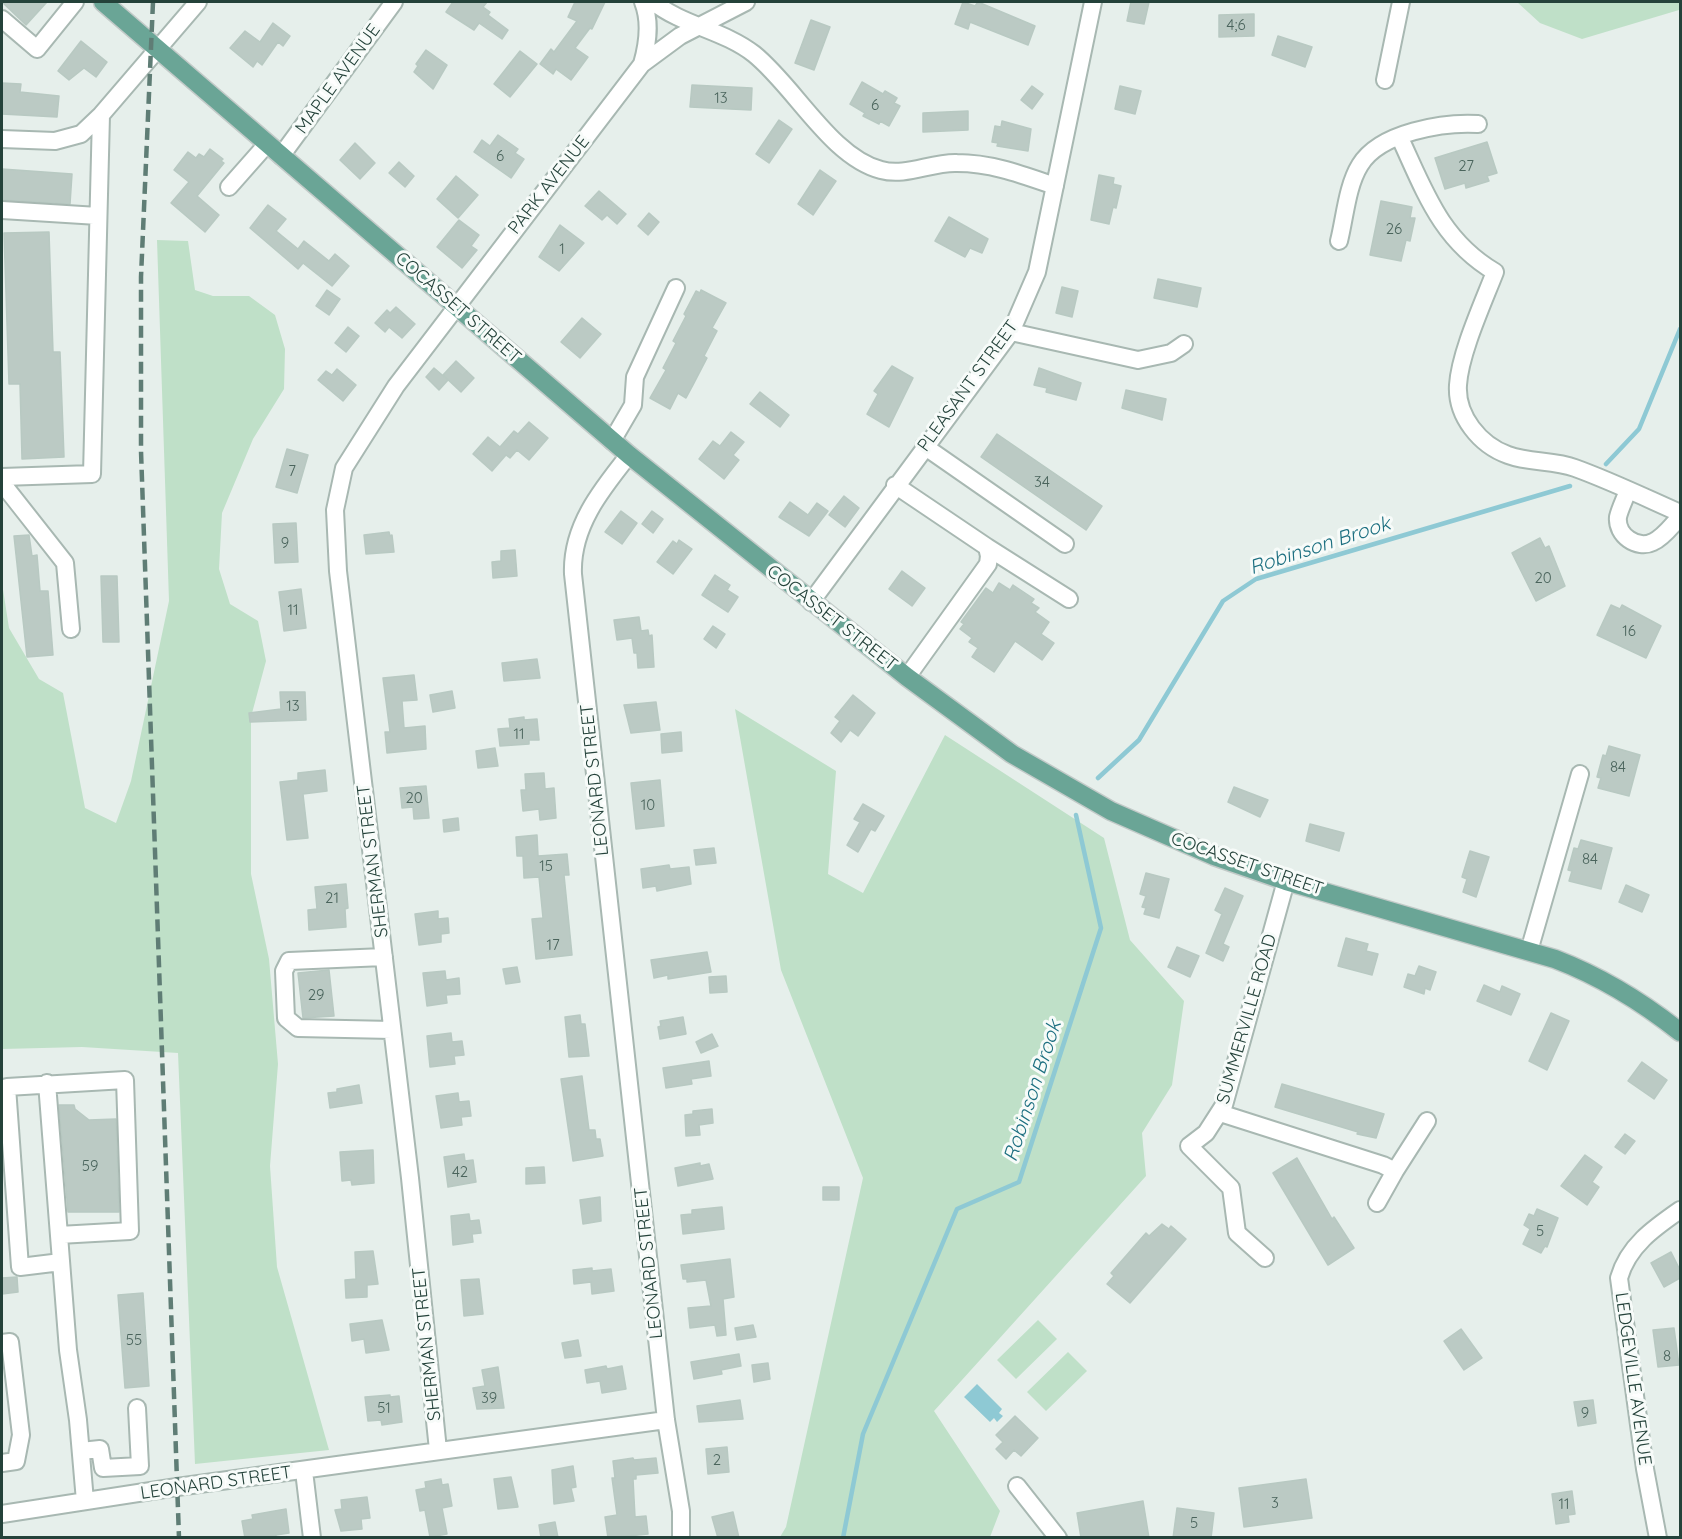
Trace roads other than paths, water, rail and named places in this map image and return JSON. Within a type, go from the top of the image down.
[{"type":"main road","name":"COCASSET STREET","points":[[103,2],[612,441],[811,602],[990,738],[1075,792],[1181,843],[1286,881],[1529,951],[1591,973],[1624,991],[1680,1032]]},
{"type":"street","points":[[2,19],[37,49],[75,2]]},
{"type":"street","points":[[2,139],[55,141],[81,134],[101,115],[198,2]]},
{"type":"street","name":"MAPLE AVENUE","points":[[281,156],[394,2]]},
{"type":"street","name":"PARK AVENUE","points":[[642,64],[648,44],[648,23],[643,2]]},
{"type":"street","points":[[653,2],[697,28],[717,32],[737,42],[755,55],[798,97],[838,146],[867,165],[882,170],[905,172],[956,163],[979,164],[1004,169],[1055,186]]},
{"type":"street","name":"PARK AVENUE","points":[[456,306],[642,64],[680,36],[746,2]]},
{"type":"street","name":"PLEASANT STREET","points":[[811,602],[895,485],[1011,332],[1037,272],[1093,2]]},
{"type":"street","points":[[1385,80],[1401,2]]},
{"type":"street","points":[[2,477],[92,474],[101,115]]},
{"type":"street","points":[[1339,241],[1359,167],[1367,155],[1400,138],[1434,125],[1478,124]]},
{"type":"street","points":[[1400,138],[1435,214],[1447,232],[1464,250],[1494,272],[1461,367],[1458,386],[1460,406],[1470,427],[1488,444],[1508,455],[1574,467],[1628,490],[1680,515],[1651,543],[1639,544],[1631,541],[1621,531],[1618,523],[1628,490]]},
{"type":"street","points":[[229,187],[267,144]]},
{"type":"street","points":[[2,210],[98,216]]},
{"type":"street","points":[[612,441],[633,405],[635,377],[676,288]]},
{"type":"street","name":"SHERMAN STREET","points":[[438,1450],[384,957],[338,571],[335,510],[344,468],[396,386],[456,306]]},
{"type":"street","points":[[1011,332],[1138,360],[1171,353],[1184,344]]},
{"type":"street","points":[[924,446],[1065,544]]},
{"type":"street","name":"LEONARD STREET","points":[[2,1514],[438,1450],[666,1420],[572,557],[575,542],[599,493],[629,455]]},
{"type":"street","points":[[2,483],[65,563],[71,629]]},
{"type":"street","points":[[895,485],[1069,599]]},
{"type":"street","points":[[907,676],[988,564],[990,556],[987,547]]},
{"type":"street","points":[[1529,951],[1580,774]]},
{"type":"street","name":"SUMMERVILLE ROAD","points":[[1265,1258],[1237,1233],[1231,1188],[1189,1146],[1206,1133],[1220,1113],[1286,881]]},
{"type":"street","points":[[384,957],[289,961],[284,970],[286,1018],[298,1028],[392,1030]]},
{"type":"street","points":[[59,1235],[130,1231],[125,1080],[8,1087],[20,1266],[61,1262]]},
{"type":"street","points":[[47,1083],[68,1350],[85,1501]]},
{"type":"street","points":[[1220,1113],[1383,1165],[1395,1172]]},
{"type":"street","points":[[1377,1203],[1427,1121]]},
{"type":"street","name":"LEDGEVILLE AVENUE","points":[[1658,1538],[1645,1469],[1620,1278],[1623,1265],[1635,1244],[1680,1210]]},
{"type":"street","points":[[2,1343],[10,1342],[21,1435],[16,1461],[2,1463]]},
{"type":"street","points":[[81,1451],[100,1449],[103,1468],[140,1466],[137,1408]]},
{"type":"street","points":[[666,1420],[681,1511],[681,1538]]},
{"type":"street","points":[[304,1471],[312,1538]]},
{"type":"street","points":[[1017,1486],[1058,1538]]},
{"type":"water","points":[[977,1384],[1002,1409],[999,1413],[1003,1416],[997,1422],[994,1418],[990,1422],[964,1397]]},
{"type":"waterway","name":"Robinson Brook","points":[[1606,464],[1639,429],[1680,329]]},
{"type":"waterway","name":"Robinson Brook","points":[[1098,778],[1139,740],[1223,601],[1256,579],[1570,486]]},
{"type":"waterway","name":"Robinson Brook","points":[[843,1538],[863,1434],[957,1209],[1019,1182],[1101,928],[1076,815]]},
{"type":"railway","points":[[153,2],[141,277],[141,451],[179,1538]]}]
